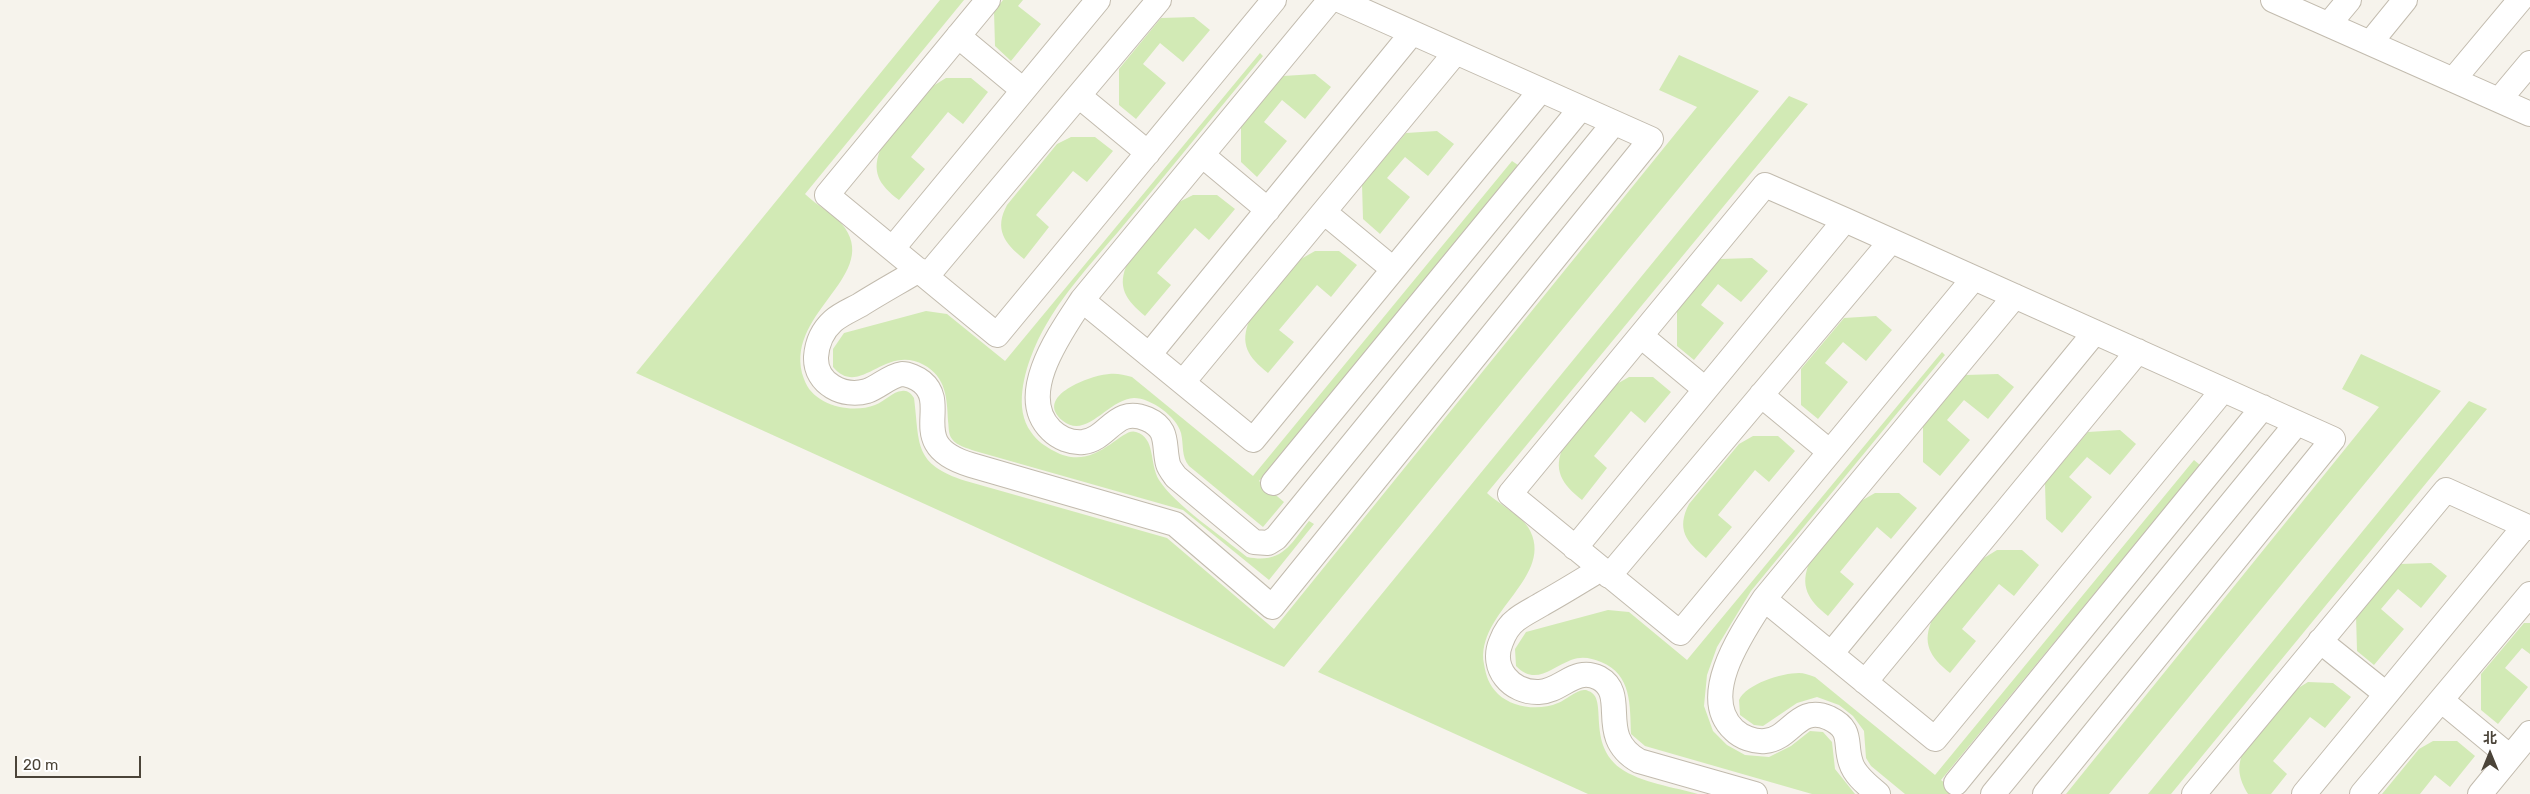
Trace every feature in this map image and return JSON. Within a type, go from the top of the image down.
[{"type":"lane","points":[[988,0],[827,195],[997,335],[1274,0]]},
{"type":"lane","points":[[893,248],[1098,0]]},
{"type":"lane","points":[[1159,0],[1079,96],[923,273],[833,321],[822,335],[817,346],[816,360],[819,374],[827,384],[837,390],[857,393],[870,390],[895,376],[904,374],[915,378],[924,384],[929,393],[934,440],[947,456],[971,466],[1175,524],[1272,607],[1650,139],[1339,0]]},
{"type":"lane","points":[[1330,0],[1082,300],[1049,354],[1040,379],[1038,405],[1044,424],[1054,433],[1067,440],[1084,442],[1100,434],[1121,417],[1134,414],[1149,419],[1166,438],[1168,465],[1176,477],[1254,542],[1268,543],[1276,538],[1614,123]]},
{"type":"lane","points":[[2273,0],[2530,114]]},
{"type":"lane","points":[[2329,24],[2349,0]]},
{"type":"lane","points":[[2370,43],[2405,0]]},
{"type":"lane","points":[[2453,80],[2520,0]]},
{"type":"lane","points":[[1149,355],[1412,33]]},
{"type":"lane","points":[[958,36],[1023,90]]},
{"type":"lane","points":[[1183,382],[1456,52]]},
{"type":"lane","points":[[2499,100],[2530,63]]},
{"type":"lane","points":[[1082,300],[1253,440],[1541,90]]},
{"type":"lane","points":[[1079,96],[1148,153]]},
{"type":"lane","points":[[1273,483],[1581,108]]},
{"type":"lane","points":[[1202,155],[1268,210]]},
{"type":"lane","points":[[1974,278],[1680,634],[1510,494],[1766,185],[2138,351],[2333,439],[2045,794]]},
{"type":"lane","points":[[1324,212],[1393,270]]},
{"type":"lane","points":[[1575,548],[1844,220]]},
{"type":"lane","points":[[1755,794],[1639,761],[1622,748],[1616,738],[1612,692],[1607,683],[1586,673],[1552,689],[1539,692],[1519,689],[1501,673],[1500,645],[1504,634],[1515,620],[1605,573],[1761,395],[1891,241]]},
{"type":"lane","points":[[1878,794],[1858,776],[1851,764],[1848,736],[1831,719],[1816,713],[1804,717],[1783,733],[1766,741],[1749,739],[1727,723],[1720,704],[1723,678],[1731,654],[1764,599],[2015,296]]},
{"type":"lane","points":[[1831,654],[2095,332]]},
{"type":"lane","points":[[1641,336],[1705,389]]},
{"type":"lane","points":[[1865,682],[2138,351]]},
{"type":"lane","points":[[1764,599],[1935,738],[2223,390]]},
{"type":"lane","points":[[1761,395],[1830,452]]},
{"type":"lane","points":[[1956,783],[2263,407]]},
{"type":"lane","points":[[1993,794],[2297,423]]},
{"type":"lane","points":[[2194,794],[2446,490],[2527,527],[2304,794]]},
{"type":"lane","points":[[2362,794],[2530,594]]},
{"type":"lane","points":[[2320,641],[2386,694]]},
{"type":"lane","points":[[2441,700],[2510,757]]},
{"type":"lane","points":[[2480,794],[2530,733]]},
{"type":"green space","points":[[940,0],[964,0],[805,194],[841,223],[852,246],[850,264],[805,335],[801,356],[804,379],[816,396],[834,406],[845,408],[866,408],[882,402],[899,391],[909,392],[914,398],[917,428],[922,451],[936,467],[966,481],[1167,538],[1274,629],[1697,107],[1659,90],[1679,55],[1759,91],[1284,667],[636,373]]},
{"type":"green space","points":[[1003,0],[1023,0],[1018,6],[1041,24],[1011,61],[995,46],[994,11]]},
{"type":"green space","points":[[1194,17],[1210,30],[1183,62],[1160,43],[1143,64],[1166,83],[1136,119],[1119,105],[1119,69],[1161,18]]},
{"type":"green space","points":[[1260,53],[1263,56],[1086,269],[1052,315],[1034,349],[1027,369],[1022,391],[1022,402],[1026,423],[1033,435],[1048,448],[1069,457],[1082,457],[1094,454],[1130,432],[1142,435],[1149,445],[1159,480],[1166,489],[1187,510],[1247,557],[1269,558],[1277,555],[1290,545],[1309,521],[1314,524],[1269,580],[1183,510],[975,451],[957,443],[949,433],[944,389],[937,376],[924,365],[910,360],[897,361],[885,364],[863,375],[853,377],[843,375],[833,367],[833,349],[844,333],[926,311],[947,314],[1005,361]]},
{"type":"green space","points":[[1315,74],[1331,87],[1305,119],[1282,100],[1264,122],[1287,141],[1257,177],[1241,162],[1241,127],[1283,76]]},
{"type":"green space","points":[[946,78],[971,78],[988,92],[963,124],[948,112],[911,157],[925,169],[899,200],[886,189],[879,177],[877,170],[878,155],[882,146],[933,86]]},
{"type":"green space","points":[[1789,96],[1808,104],[1487,493],[1525,523],[1534,545],[1533,562],[1525,578],[1491,628],[1485,645],[1484,664],[1492,687],[1504,699],[1526,707],[1543,707],[1558,703],[1582,690],[1592,693],[1596,698],[1598,706],[1599,725],[1604,748],[1610,758],[1620,768],[1648,781],[1698,794],[1588,794],[1318,672]]},
{"type":"green space","points":[[1437,131],[1454,144],[1428,176],[1405,157],[1387,178],[1410,197],[1380,234],[1363,219],[1362,184],[1406,133]]},
{"type":"green space","points":[[1071,137],[1095,137],[1113,151],[1087,182],[1073,171],[1036,215],[1049,227],[1024,259],[1011,247],[1003,235],[1001,221],[1003,214],[1007,205],[1057,144]]},
{"type":"green space","points":[[1512,161],[1518,165],[1259,481],[1284,502],[1263,527],[1189,466],[1184,455],[1179,427],[1169,415],[1148,401],[1134,398],[1124,400],[1081,426],[1072,426],[1063,421],[1055,412],[1055,403],[1059,395],[1068,388],[1090,378],[1109,374],[1132,377],[1253,476]]},
{"type":"green space","points":[[1193,195],[1217,195],[1235,209],[1209,240],[1195,228],[1157,273],[1171,285],[1145,316],[1128,298],[1123,286],[1128,262],[1179,202]]},
{"type":"green space","points":[[1315,251],[1339,251],[1357,265],[1331,297],[1317,285],[1279,330],[1294,342],[1268,373],[1255,361],[1247,349],[1245,336],[1250,319],[1301,259]]},
{"type":"green space","points":[[1752,258],[1768,271],[1741,302],[1718,284],[1701,305],[1724,323],[1694,360],[1677,346],[1677,310],[1720,259]]},
{"type":"green space","points":[[1876,316],[1892,330],[1866,361],[1843,342],[1825,363],[1848,382],[1818,419],[1801,405],[1801,369],[1844,318]]},
{"type":"green space","points":[[1942,352],[1945,355],[1751,591],[1717,647],[1707,675],[1704,706],[1713,731],[1727,745],[1745,755],[1769,757],[1791,746],[1810,731],[1823,732],[1832,742],[1835,769],[1855,794],[1812,794],[1645,746],[1631,734],[1627,692],[1619,674],[1611,667],[1594,659],[1579,658],[1571,660],[1543,674],[1536,675],[1523,672],[1516,666],[1515,649],[1526,632],[1608,610],[1629,612],[1687,660]]},
{"type":"green space","points":[[2361,354],[2441,391],[2109,794],[2066,794],[2379,407],[2342,389]]},
{"type":"green space","points":[[1998,374],[2014,387],[1988,419],[1964,400],[1947,420],[1970,440],[1940,476],[1923,462],[1923,426],[1966,375]]},
{"type":"green space","points":[[1629,377],[1653,377],[1671,392],[1645,423],[1631,411],[1594,456],[1607,468],[1582,500],[1569,488],[1561,476],[1559,462],[1564,445],[1615,385]]},
{"type":"green space","points":[[2469,401],[2487,409],[2171,794],[2148,794]]},
{"type":"green space","points":[[2120,430],[2136,444],[2110,475],[2087,457],[2069,477],[2092,497],[2062,533],[2046,519],[2045,483],[2088,432]]},
{"type":"green space","points":[[1753,436],[1778,436],[1795,451],[1769,482],[1755,470],[1718,515],[1732,527],[1706,558],[1693,546],[1685,534],[1683,521],[1685,513],[1689,504],[1739,444]]},
{"type":"green space","points":[[2194,460],[2200,465],[1941,780],[1959,794],[1905,794],[1871,766],[1866,758],[1864,731],[1853,716],[1839,705],[1817,697],[1797,703],[1763,726],[1754,725],[1740,715],[1739,700],[1749,689],[1774,677],[1803,673],[1815,677],[1935,775]]},
{"type":"green space","points":[[1875,493],[1899,493],[1917,508],[1891,539],[1877,527],[1840,572],[1854,584],[1828,616],[1815,604],[1807,592],[1805,578],[1810,561],[1861,501]]},
{"type":"green space","points":[[1997,550],[2022,550],[2039,565],[2014,596],[1999,584],[1962,629],[1976,641],[1950,673],[1937,661],[1930,649],[1928,642],[1929,627],[1933,618],[1984,558]]},
{"type":"green space","points":[[2431,563],[2447,576],[2421,608],[2398,589],[2381,609],[2404,629],[2374,665],[2357,651],[2356,615],[2400,564]]},
{"type":"green space","points":[[2524,623],[2530,623],[2530,654],[2522,648],[2505,668],[2528,687],[2498,724],[2481,710],[2481,674]]},
{"type":"green space","points":[[2308,682],[2333,683],[2351,697],[2325,728],[2310,717],[2273,761],[2287,774],[2271,794],[2248,794],[2242,783],[2239,767],[2244,750],[2295,690]]},
{"type":"green space","points":[[2433,741],[2457,741],[2475,756],[2450,787],[2435,775],[2420,794],[2382,794],[2419,749]]}]
